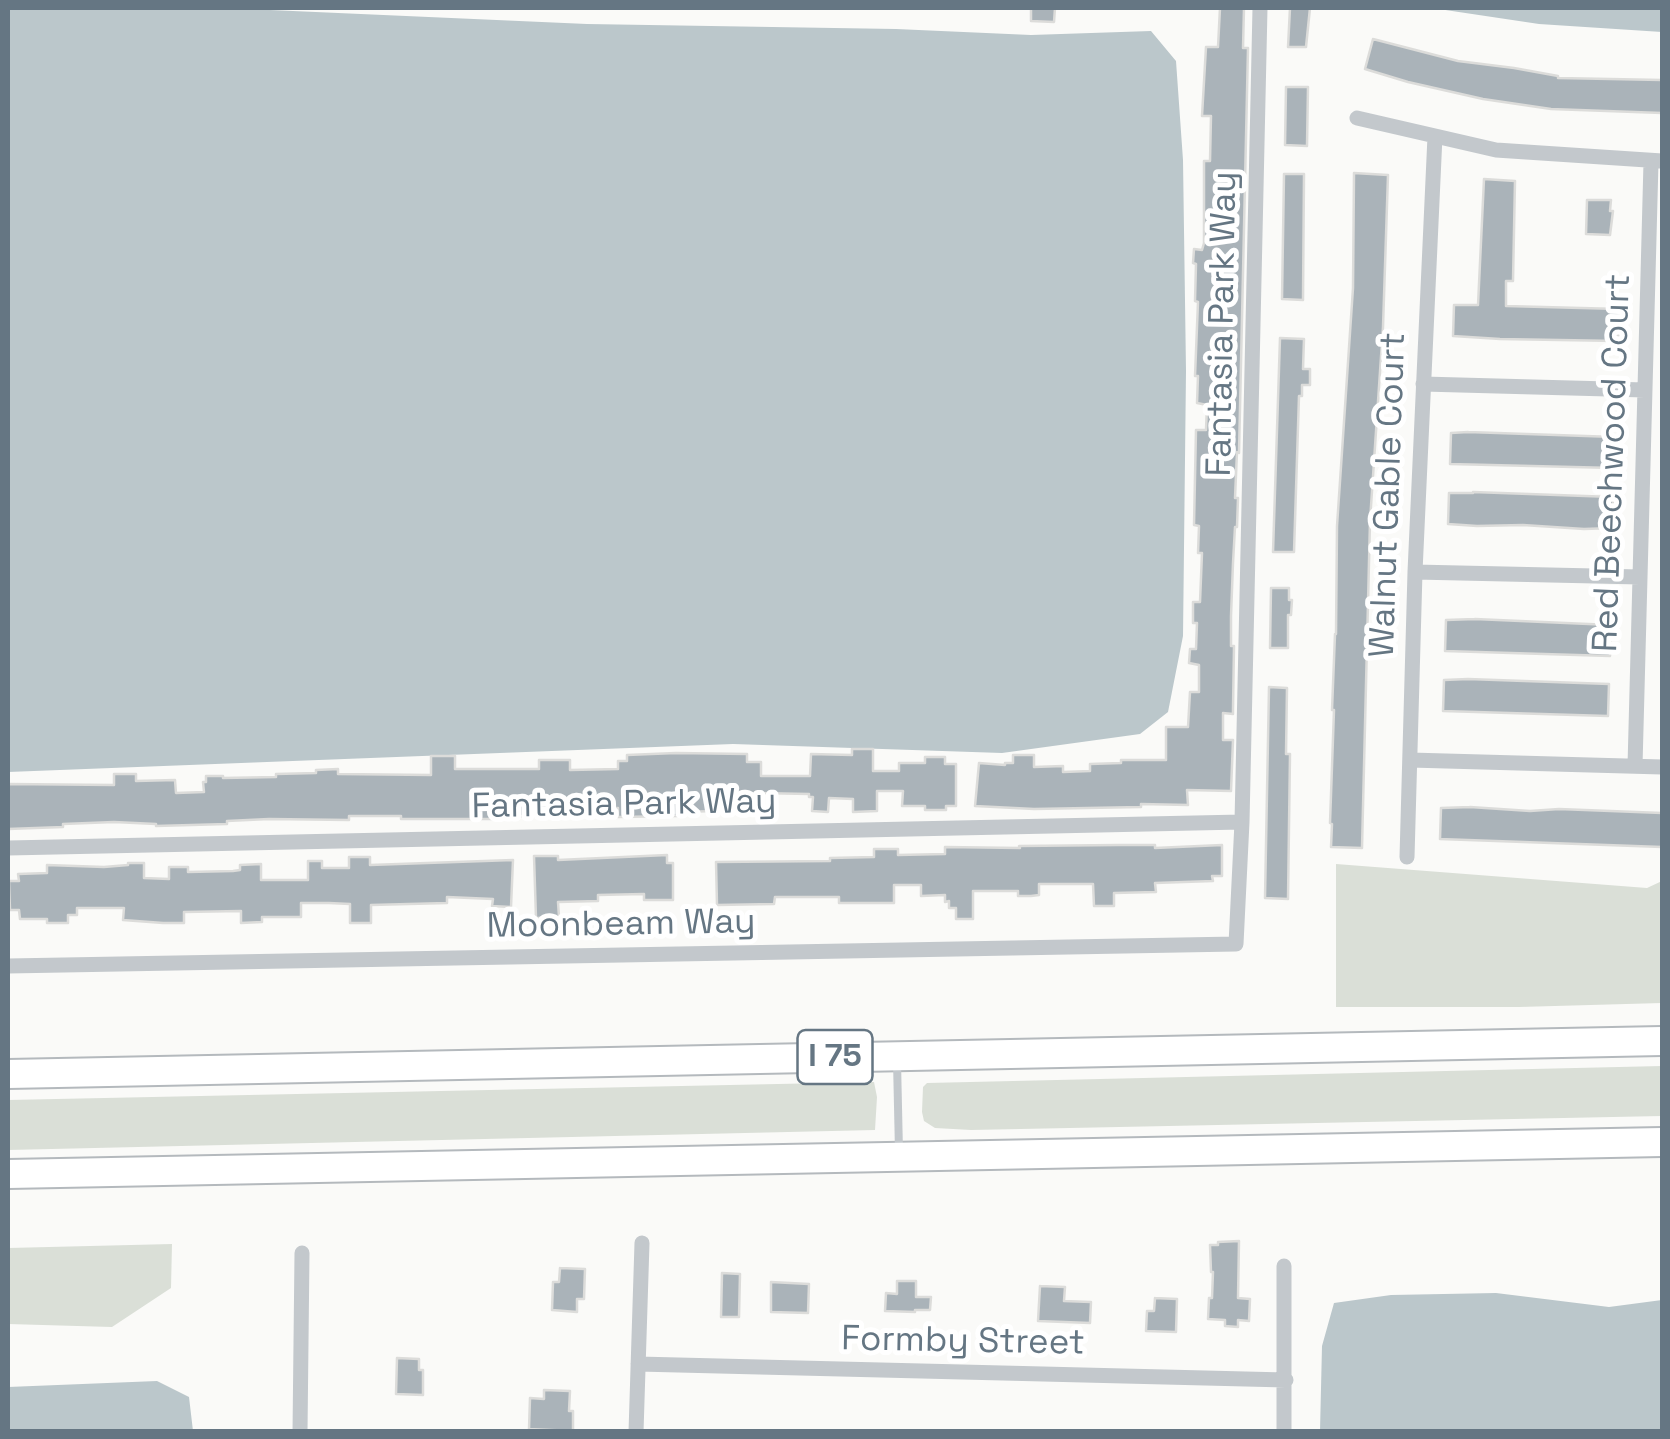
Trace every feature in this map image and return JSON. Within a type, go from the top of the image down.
[{"type":"highway","name":"I 75","points":[[8,1074],[1662,1041]]},
{"type":"highway","points":[[8,1174],[1662,1142]]},
{"type":"street","name":"Fantasia Park Way","points":[[1236,944],[1260,8]]},
{"type":"street","points":[[1357,118],[1496,150],[1657,161]]},
{"type":"street","name":"Walnut Gable Court","points":[[1408,857],[1415,572],[1435,136]]},
{"type":"street","name":"Red Beechwood Court","points":[[1635,766],[1645,390],[1657,161]]},
{"type":"street","points":[[1423,384],[1645,390]]},
{"type":"street","points":[[1415,572],[1640,577]]},
{"type":"street","points":[[1410,760],[1662,767]]},
{"type":"street","name":"Fantasia Park Way","points":[[8,848],[1242,822]]},
{"type":"street","name":"Moonbeam Way","points":[[8,966],[1236,944]]},
{"type":"street","points":[[636,1432],[642,1244]]},
{"type":"street","points":[[300,1432],[302,1253]]},
{"type":"street","points":[[1284,1266],[1284,1432]]},
{"type":"street","name":"Formby Street","points":[[638,1364],[1286,1380]]},
{"type":"lane","points":[[897,1056],[898,1156]]},
{"type":"shaded area","points":[[8,8],[225,8],[587,24],[1031,35],[1151,31],[1176,61],[1183,160],[1183,636],[1168,712],[1140,734],[1002,753],[733,744],[8,772]]},
{"type":"shaded area","points":[[1432,8],[1662,8],[1662,32],[1539,24]]},
{"type":"shaded area","points":[[1336,864],[1647,888],[1662,881],[1662,1003],[1336,1007]]},
{"type":"shaded area","points":[[1662,1066],[1662,1116],[971,1130],[935,1128],[924,1121],[922,1112],[923,1087],[927,1083]]},
{"type":"shaded area","points":[[874,1082],[875,1130],[8,1150],[8,1100]]},
{"type":"shaded area","points":[[172,1244],[171,1288],[112,1327],[8,1324],[8,1248]]},
{"type":"shaded area","points":[[1496,1293],[1609,1307],[1662,1300],[1662,1431],[1320,1431],[1322,1346],[1334,1303],[1391,1295]]},
{"type":"shaded area","points":[[157,1381],[189,1397],[193,1431],[8,1431],[8,1387]]},
{"type":"building","points":[[1031,8],[1055,8],[1054,22],[1031,21]]},
{"type":"building","points":[[1220,8],[1244,8],[1243,48],[1248,48],[1238,498],[1231,616],[1233,714],[1223,713],[1223,740],[1233,740],[1231,791],[1187,790],[1188,805],[1034,809],[975,806],[979,763],[1005,765],[1013,763],[1013,755],[1034,755],[1034,767],[1063,766],[1063,772],[1090,771],[1090,764],[1121,760],[1166,760],[1166,727],[1188,727],[1190,692],[1199,692],[1199,665],[1189,663],[1190,649],[1196,649],[1193,602],[1200,602],[1202,553],[1198,553],[1199,526],[1194,525],[1196,430],[1206,430],[1207,405],[1197,403],[1198,302],[1193,263],[1194,249],[1202,250],[1204,243],[1204,161],[1210,161],[1211,116],[1202,116],[1206,47],[1218,47]]},
{"type":"building","points":[[1290,8],[1310,8],[1306,47],[1288,47]]},
{"type":"building","points":[[1373,39],[1458,61],[1558,78],[1662,80],[1662,113],[1551,109],[1408,82],[1365,69]]},
{"type":"building","points":[[1286,87],[1308,87],[1307,146],[1285,145]]},
{"type":"building","points":[[1354,173],[1388,175],[1370,521],[1362,848],[1331,847],[1330,823],[1337,526],[1353,288]]},
{"type":"building","points":[[1284,174],[1304,174],[1303,300],[1282,299]]},
{"type":"building","points":[[1484,179],[1515,181],[1513,281],[1506,281],[1506,306],[1619,309],[1618,341],[1453,336],[1454,305],[1478,305]]},
{"type":"building","points":[[1587,200],[1611,200],[1610,235],[1586,234]]},
{"type":"building","points":[[1280,338],[1304,339],[1303,369],[1310,369],[1310,385],[1302,385],[1299,396],[1294,552],[1273,552]]},
{"type":"building","points":[[1451,433],[1615,437],[1614,468],[1450,464]]},
{"type":"building","points":[[1449,493],[1613,497],[1613,528],[1448,524]]},
{"type":"building","points":[[1271,588],[1289,588],[1292,600],[1288,648],[1270,648]]},
{"type":"building","points":[[1446,620],[1611,625],[1610,656],[1445,651]]},
{"type":"building","points":[[1444,680],[1609,684],[1608,716],[1443,711]]},
{"type":"building","points":[[1269,687],[1287,688],[1288,899],[1265,898]]},
{"type":"building","points":[[852,749],[873,749],[873,771],[899,771],[899,763],[925,763],[925,757],[945,757],[945,764],[956,764],[956,806],[925,810],[925,806],[902,806],[903,791],[877,791],[877,811],[853,812],[853,799],[829,798],[828,812],[812,811],[813,797],[809,794],[758,793],[758,810],[677,812],[677,816],[618,817],[618,808],[586,809],[586,816],[513,819],[349,816],[349,820],[269,819],[156,826],[114,822],[8,829],[8,784],[114,785],[114,774],[136,774],[136,781],[175,780],[176,793],[204,792],[206,776],[276,777],[338,769],[338,774],[431,775],[431,756],[455,756],[455,769],[539,769],[539,760],[570,760],[570,770],[618,769],[618,761],[627,761],[627,755],[676,753],[747,754],[747,762],[761,762],[761,776],[810,776],[811,754],[852,755]]},
{"type":"building","points":[[1441,808],[1662,813],[1662,847],[1440,839]]},
{"type":"building","points":[[1222,845],[1222,876],[1212,876],[1213,881],[1155,883],[1156,892],[1114,893],[1114,906],[1094,906],[1093,884],[1039,884],[1039,895],[1031,896],[1018,896],[1018,891],[973,891],[973,919],[956,919],[956,908],[949,908],[945,895],[921,896],[921,885],[894,885],[894,903],[839,903],[839,897],[775,897],[774,904],[717,905],[716,862],[830,861],[874,857],[874,849],[898,849],[898,855],[945,854],[945,847]]},
{"type":"building","points":[[667,855],[667,863],[673,863],[673,900],[644,900],[644,894],[598,895],[598,901],[558,902],[559,917],[536,918],[534,856],[558,856],[558,860]]},
{"type":"building","points":[[349,857],[370,857],[370,865],[513,860],[511,907],[492,906],[493,899],[447,897],[447,903],[371,905],[371,923],[350,923],[350,904],[329,903],[301,903],[301,917],[262,917],[262,922],[241,923],[241,911],[184,912],[184,923],[163,923],[123,920],[124,908],[77,908],[77,915],[68,915],[68,923],[47,923],[47,919],[20,919],[19,910],[10,910],[9,881],[19,881],[18,874],[47,873],[47,865],[104,867],[144,863],[144,878],[169,879],[169,867],[188,867],[188,872],[233,871],[240,870],[240,865],[261,864],[261,880],[308,880],[308,861],[322,861],[322,868],[349,868]]},
{"type":"building","points":[[1239,1241],[1238,1298],[1250,1299],[1249,1321],[1238,1320],[1238,1327],[1225,1326],[1225,1320],[1208,1319],[1213,1272],[1210,1245]]},
{"type":"building","points":[[560,1268],[585,1269],[584,1299],[577,1299],[577,1312],[552,1310],[553,1282],[559,1282]]},
{"type":"building","points":[[722,1273],[740,1274],[739,1317],[721,1317]]},
{"type":"building","points":[[897,1281],[916,1281],[916,1297],[931,1297],[930,1310],[885,1311],[886,1293],[897,1294]]},
{"type":"building","points":[[771,1282],[809,1284],[808,1313],[771,1312]]},
{"type":"building","points":[[1040,1286],[1065,1287],[1064,1301],[1091,1302],[1090,1323],[1038,1321]]},
{"type":"building","points":[[1155,1298],[1177,1299],[1176,1332],[1146,1331],[1147,1311],[1154,1311]]},
{"type":"building","points":[[397,1358],[419,1359],[423,1395],[396,1394]]},
{"type":"building","points":[[544,1390],[570,1391],[573,1431],[529,1429],[530,1398],[544,1399]]}]
